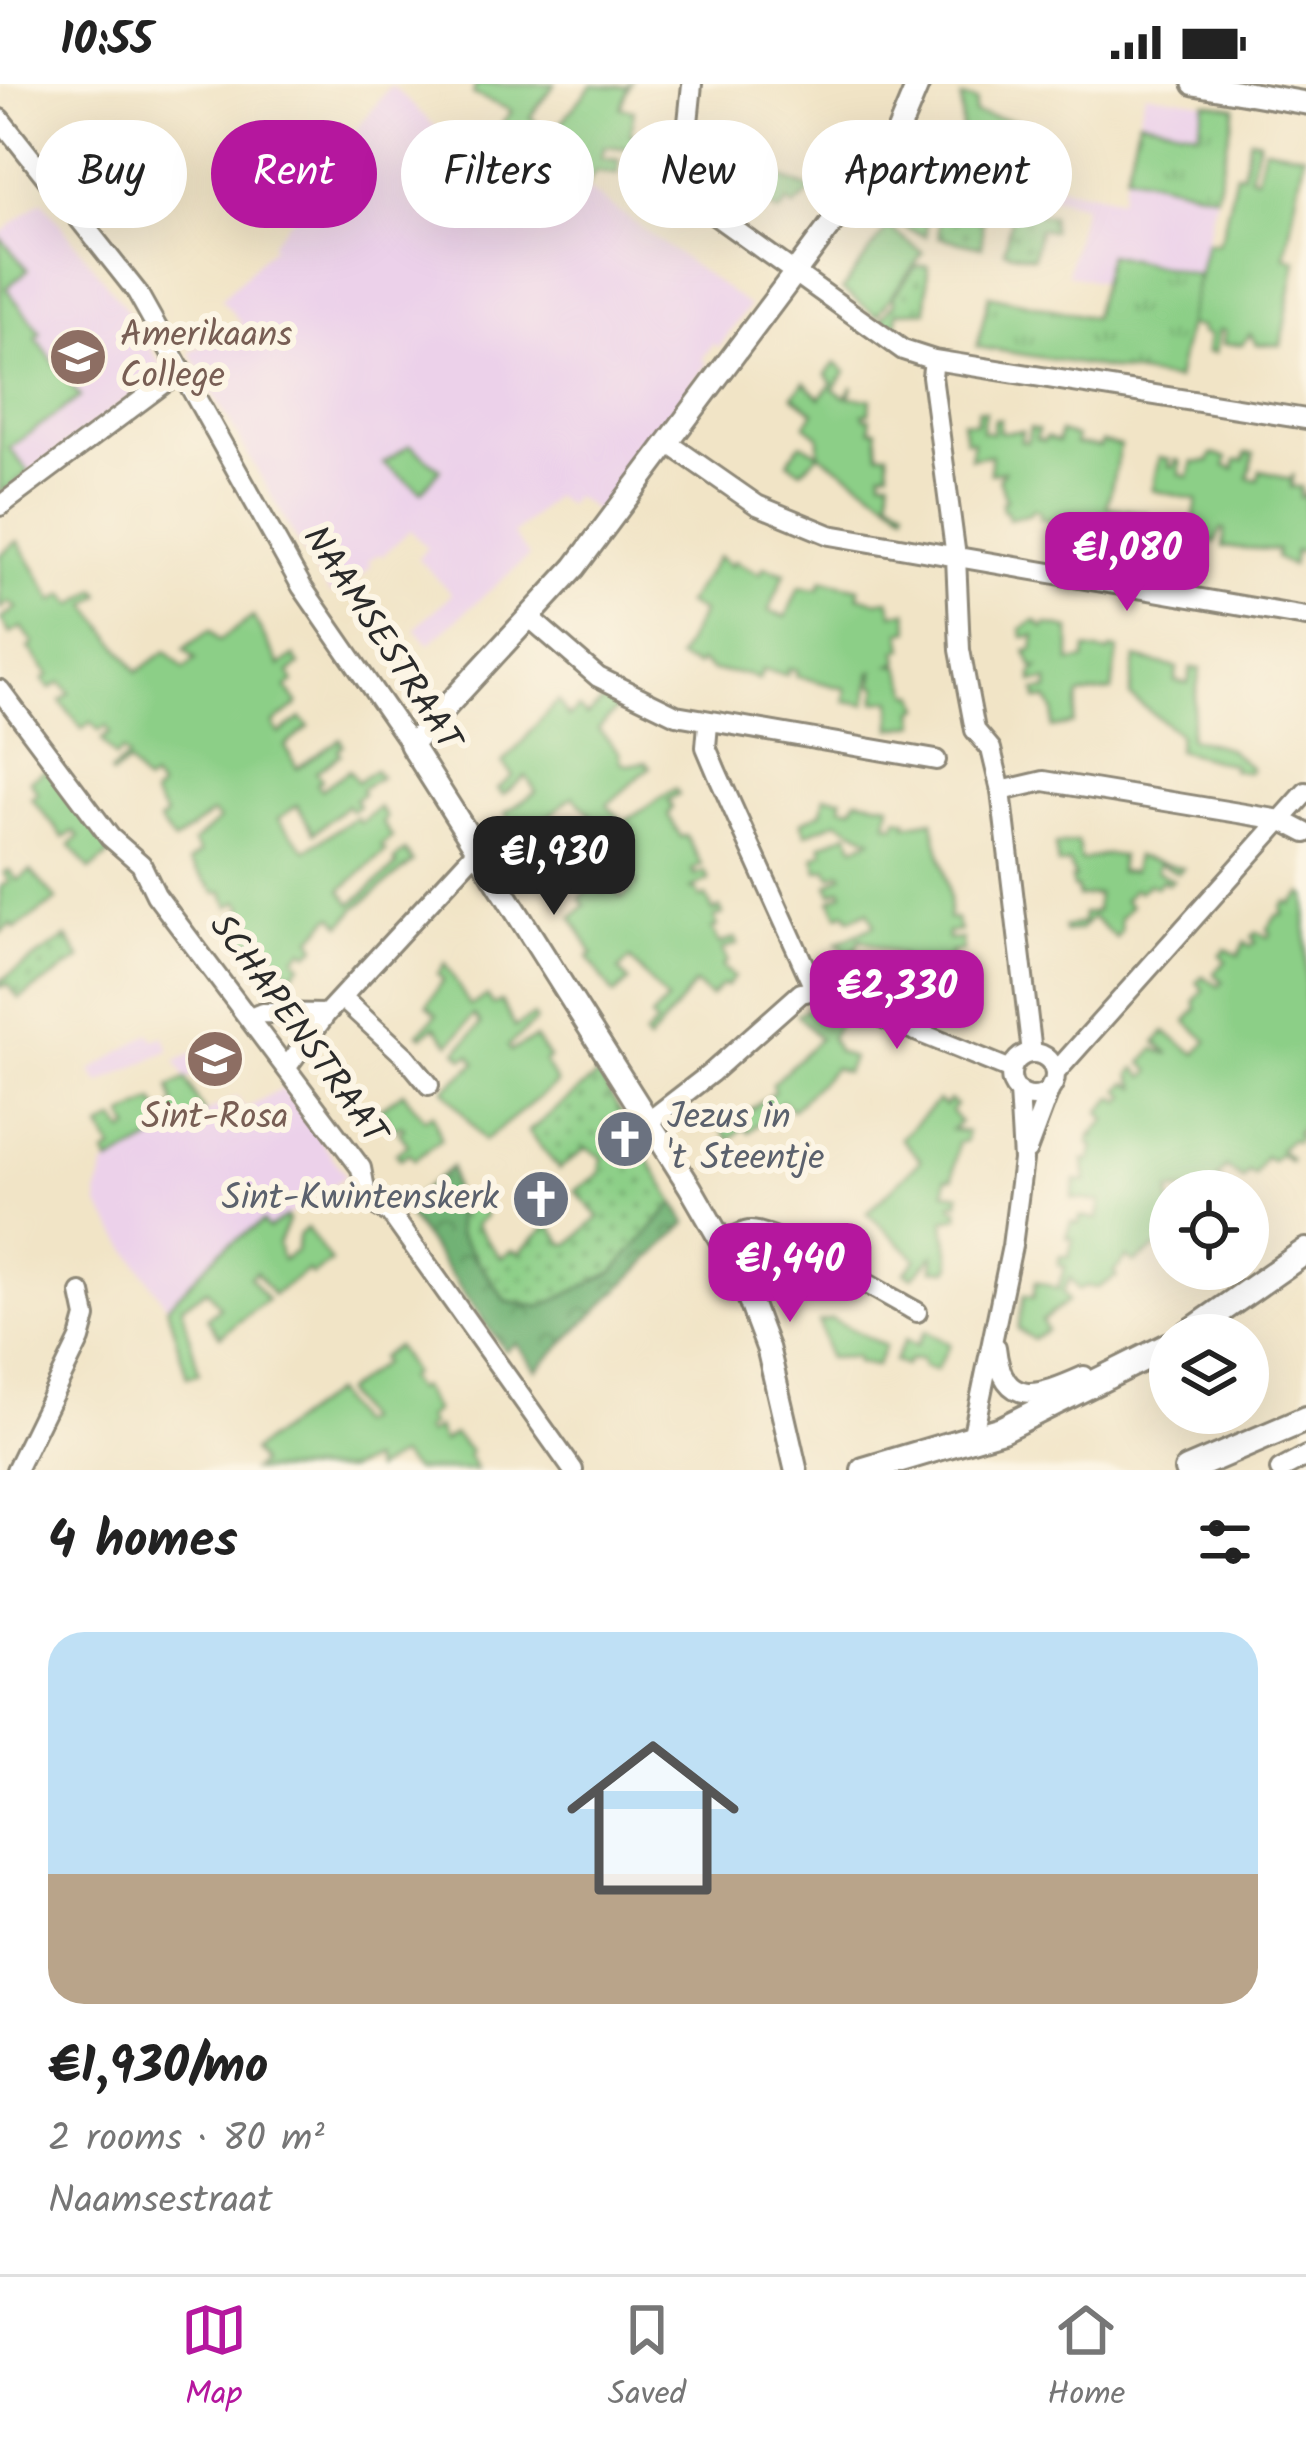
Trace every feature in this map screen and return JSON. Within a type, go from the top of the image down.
[{"type":"main road","points":[[1216,1314],[1306,1251]]},
{"type":"main road","points":[[865,1470],[1021,1420],[1149,1357]]},
{"type":"main road","points":[[1187,1470],[1213,1466],[1306,1419]]},
{"type":"main road","points":[[941,1470],[962,1442]]},
{"type":"street","points":[[692,84],[682,176],[692,199],[903,350],[934,360],[1306,419]]},
{"type":"street","points":[[411,745],[575,567],[895,139],[919,84]]},
{"type":"street","points":[[1194,84],[1306,103]]},
{"type":"street","name":"NAAMSESTRAAT","points":[[0,119],[137,292],[302,587],[478,849],[723,1243],[757,1315],[796,1470]]},
{"type":"street","points":[[934,360],[932,376],[956,557],[960,650],[976,730],[992,749],[1001,790],[1032,1053]]},
{"type":"street","points":[[0,506],[182,370]]},
{"type":"street","points":[[668,443],[758,506],[830,535],[1306,617]]},
{"type":"street","points":[[530,619],[598,677],[652,706],[708,724],[936,760]]},
{"type":"street","name":"SCHAPENSTRAAT","points":[[0,690],[110,837],[141,864],[156,895],[362,1168],[362,1186],[373,1206],[391,1214],[573,1470]]},
{"type":"street","points":[[708,724],[706,746],[815,990]]},
{"type":"street","points":[[1001,790],[1044,781],[1282,820],[1306,832]]},
{"type":"street","points":[[1019,1091],[1037,1096],[1306,792]]},
{"type":"street","points":[[287,1067],[326,1014],[344,1000],[478,849]]},
{"type":"street","points":[[649,1121],[801,994],[815,990],[1011,1070],[1019,1091],[1023,1160]]},
{"type":"street","points":[[344,1000],[429,1085]]},
{"type":"street","points":[[250,1018],[262,1013],[326,1014]]},
{"type":"street","points":[[962,1442],[995,1336],[1023,1160],[1053,1079],[1045,1056],[1032,1053],[1018,1059],[1011,1070]]},
{"type":"street","points":[[723,1243],[752,1230],[759,1232],[817,1257],[917,1312]]},
{"type":"street","points":[[16,1470],[80,1339],[86,1317],[81,1292]]},
{"type":"street","points":[[995,1336],[1000,1375],[1012,1388],[1028,1393],[1048,1392],[1100,1369],[1127,1369]]},
{"type":"street","points":[[1280,1470],[1306,1456]]},
{"type":"shaded area","points":[[391,85],[428,120],[401,120],[401,228],[594,228],[594,193],[618,211],[618,228],[642,228],[749,306],[719,347],[713,344],[702,359],[707,363],[598,513],[574,496],[567,505],[554,496],[513,535],[529,556],[429,644],[415,629],[452,594],[418,558],[427,548],[410,530],[382,556],[368,561],[371,566],[352,585],[347,581],[331,595],[190,352],[242,324],[221,299],[273,247],[271,243],[284,228],[377,228],[377,120],[364,120]]},
{"type":"shaded area","points":[[1145,93],[1235,107],[1176,380],[1083,365],[1101,282],[1067,274],[1083,205],[1072,202],[1072,188],[1120,199]]},
{"type":"shaded area","name":"Amerikaans College","points":[[36,205],[36,228],[64,228],[124,306],[162,367],[161,373],[0,494],[0,234]]},
{"type":"shaded area","points":[[150,1033],[154,1040],[164,1036],[170,1050],[99,1084],[91,1071]]},
{"type":"shaded area","points":[[225,1038],[233,1055],[218,1064],[222,1078],[208,1085],[201,1072],[186,1079],[176,1061]]},
{"type":"shaded area","points":[[283,1088],[346,1176],[268,1229],[263,1222],[220,1251],[167,1307],[99,1206],[105,1165],[236,1097],[245,1109]]},
{"type":"green space","points":[[476,84],[555,84],[530,117],[534,120],[505,120],[512,111],[473,94]]},
{"type":"green space","points":[[630,84],[621,108],[634,110],[632,120],[618,120],[618,147],[605,146],[601,158],[618,160],[618,174],[595,172],[594,120],[563,120],[592,85]]},
{"type":"green space","points":[[961,98],[976,101],[975,114],[1012,120],[962,120]]},
{"type":"green space","points":[[1205,102],[1235,107],[1216,195],[1126,174],[1139,119],[1198,132]]},
{"type":"green space","points":[[1250,138],[1259,140],[1250,176],[1257,177],[1264,147],[1304,154],[1285,257],[1296,260],[1281,345],[1257,344],[1250,334],[1243,344],[1223,344],[1225,331],[1219,330],[1215,353],[1207,352],[1209,335],[1187,325],[1206,242],[1217,244],[1222,235],[1236,173],[1242,174]]},
{"type":"green space","points":[[778,176],[802,186],[802,200],[794,207],[788,202],[779,213]]},
{"type":"green space","points":[[887,228],[923,253],[877,316],[842,290]]},
{"type":"green space","points":[[939,228],[982,228],[982,247],[939,237]]},
{"type":"green space","points":[[1009,228],[1052,228],[1039,229],[1033,257],[1004,251]]},
{"type":"green space","points":[[0,237],[28,270],[6,288],[41,333],[36,338],[80,397],[9,448],[29,472],[0,494]]},
{"type":"green space","points":[[1108,254],[1198,275],[1176,380],[977,347],[989,295],[1093,318]]},
{"type":"green space","points":[[916,266],[928,266],[926,311],[897,312],[897,333],[881,320]]},
{"type":"green space","points":[[835,363],[846,372],[833,389],[845,397],[853,386],[849,397],[871,399],[869,413],[863,414],[870,418],[871,430],[877,430],[879,453],[888,452],[889,470],[882,471],[882,478],[890,478],[890,498],[906,506],[905,511],[819,454],[801,471],[788,462],[801,443],[819,453],[819,436],[805,425],[814,412],[793,396],[804,382],[820,398],[832,383],[826,374]]},
{"type":"green space","points":[[978,410],[985,411],[982,431],[992,433],[994,419],[1000,419],[999,432],[1022,431],[1021,441],[1027,442],[1030,428],[1038,430],[1036,439],[1044,441],[1046,437],[1058,442],[1060,432],[1076,437],[1075,444],[1120,446],[1107,507],[1147,513],[1140,545],[1118,542],[1120,529],[1101,513],[1098,523],[1072,516],[1070,523],[1049,524],[1032,509],[1030,514],[1008,519],[999,478],[1004,471],[990,473],[991,455],[970,458],[973,441],[965,440],[962,421],[976,423]]},
{"type":"green space","points":[[410,445],[440,469],[422,492],[383,463]]},
{"type":"green space","points":[[1246,453],[1254,454],[1248,478],[1258,480],[1260,470],[1290,480],[1294,474],[1291,487],[1301,487],[1300,497],[1306,491],[1306,556],[1295,551],[1292,566],[1276,558],[1277,550],[1223,547],[1225,530],[1221,529],[1215,543],[1190,538],[1197,500],[1152,490],[1159,457],[1169,459],[1168,466],[1180,461],[1180,475],[1189,477],[1193,462],[1209,462],[1212,454],[1227,458],[1225,466],[1234,469],[1236,460],[1244,460]]},
{"type":"green space","points":[[18,541],[54,601],[65,594],[74,605],[97,589],[101,595],[88,605],[137,672],[166,651],[184,669],[196,659],[186,647],[210,630],[219,641],[253,617],[280,666],[294,656],[300,665],[289,673],[294,682],[286,688],[298,704],[273,724],[279,734],[301,718],[309,727],[285,746],[297,768],[340,739],[341,754],[316,772],[322,780],[317,784],[321,790],[349,770],[357,782],[375,770],[380,777],[361,789],[363,794],[355,799],[359,806],[352,811],[347,805],[314,833],[297,805],[278,819],[306,850],[356,817],[360,823],[379,807],[392,837],[381,846],[386,851],[341,890],[352,904],[397,865],[394,860],[405,851],[413,862],[342,925],[334,916],[330,918],[312,938],[317,946],[295,957],[301,964],[291,974],[255,939],[245,946],[229,924],[244,907],[238,901],[229,907],[223,892],[216,893],[189,862],[200,853],[193,843],[219,820],[212,813],[174,842],[159,822],[166,816],[153,796],[160,789],[152,779],[145,784],[128,763],[112,775],[128,758],[122,751],[115,757],[101,740],[110,733],[106,726],[99,731],[91,722],[82,729],[60,701],[70,693],[61,682],[50,689],[43,680],[49,675],[29,648],[34,644],[22,627],[10,634],[1,619],[17,608],[9,602],[0,609],[0,555]]},
{"type":"green space","points":[[718,557],[760,574],[764,567],[785,573],[769,611],[786,617],[799,587],[819,589],[822,580],[859,588],[858,596],[889,599],[893,614],[907,611],[910,630],[901,632],[904,649],[897,650],[899,662],[892,665],[900,666],[911,694],[917,694],[921,708],[915,710],[917,724],[892,729],[892,700],[875,702],[874,671],[866,704],[845,701],[846,689],[796,676],[797,670],[788,668],[787,675],[762,670],[759,680],[678,659],[702,612],[686,604]]},
{"type":"green space","points":[[1035,621],[1044,628],[1046,624],[1070,629],[1070,662],[1085,660],[1086,649],[1118,650],[1112,691],[1079,695],[1073,724],[1052,728],[1054,712],[1047,699],[1037,700],[1036,691],[1048,690],[1048,681],[1033,682],[1032,674],[1038,668],[1033,668],[1026,651],[1033,650],[1035,636],[1023,637],[1021,629]]},
{"type":"green space","points":[[1135,658],[1177,668],[1175,681],[1188,683],[1191,668],[1200,669],[1189,738],[1228,748],[1251,768],[1249,772],[1177,750],[1179,734],[1130,696]]},
{"type":"green space","points":[[605,699],[620,706],[598,729],[619,752],[621,762],[646,762],[650,767],[607,805],[624,822],[675,789],[679,794],[668,800],[672,808],[668,815],[702,865],[692,870],[694,876],[705,872],[709,880],[691,889],[700,898],[706,896],[713,911],[720,908],[723,914],[714,918],[718,926],[712,929],[719,944],[735,938],[738,944],[722,950],[727,961],[722,967],[734,977],[726,987],[722,985],[710,997],[695,984],[648,1042],[644,1037],[656,1024],[651,1018],[667,1001],[630,959],[619,970],[629,982],[614,995],[588,957],[593,954],[572,918],[585,905],[580,898],[595,884],[603,892],[610,886],[622,898],[637,883],[578,828],[592,816],[573,796],[512,841],[508,835],[515,829],[505,813],[536,792],[526,776],[503,795],[497,789],[513,776],[502,763],[558,701],[568,717],[578,708],[587,716]]},
{"type":"green space","points":[[50,767],[113,852],[90,870],[70,845],[79,837],[74,831],[64,838],[31,798],[38,794],[30,780]]},
{"type":"green space","points":[[825,796],[842,798],[841,806],[852,808],[857,799],[890,804],[887,824],[896,825],[897,818],[907,820],[906,825],[933,820],[949,894],[948,919],[956,919],[960,931],[948,933],[948,940],[962,939],[963,951],[943,959],[961,986],[960,994],[949,995],[949,1002],[963,1002],[964,1019],[954,1020],[943,1010],[945,1003],[934,1004],[915,991],[924,979],[898,971],[903,956],[860,939],[852,958],[837,943],[875,925],[868,911],[850,919],[846,912],[838,915],[831,900],[843,893],[841,889],[832,893],[828,885],[843,875],[831,876],[827,868],[818,871],[814,857],[824,852],[821,845],[848,833],[855,847],[872,839],[837,821],[806,834],[801,822],[822,812]]},
{"type":"green space","points":[[1078,842],[1081,861],[1106,854],[1121,856],[1119,872],[1133,871],[1136,856],[1183,868],[1178,873],[1158,863],[1157,871],[1173,880],[1168,884],[1163,880],[1156,887],[1149,883],[1139,892],[1134,888],[1124,900],[1131,906],[1120,918],[1116,938],[1092,917],[1080,930],[1065,932],[1064,927],[1082,923],[1083,914],[1096,912],[1097,894],[1078,897],[1069,863],[1058,865],[1055,845]]},
{"type":"green space","points":[[9,870],[17,880],[31,871],[57,900],[15,929],[11,924],[0,933],[0,887],[9,882],[4,873]]},
{"type":"green space","points":[[1303,893],[1306,896],[1306,1121],[1296,1133],[1300,1137],[1296,1142],[1291,1139],[1279,1149],[1292,1160],[1279,1154],[1272,1162],[1265,1157],[1258,1170],[1149,1170],[1149,1253],[1134,1263],[1127,1257],[1114,1272],[1117,1276],[1097,1288],[1079,1290],[1070,1278],[1063,1291],[1068,1301],[1042,1321],[1047,1330],[1032,1339],[1018,1329],[1024,1295],[1033,1298],[1036,1281],[1058,1289],[1065,1266],[1058,1265],[1060,1256],[1069,1257],[1073,1239],[1066,1237],[1071,1222],[1079,1224],[1080,1217],[1098,1219],[1101,1202],[1072,1198],[1076,1181],[1086,1182],[1084,1160],[1090,1161],[1094,1146],[1089,1144],[1090,1136],[1095,1137],[1106,1120],[1100,1112],[1114,1097],[1122,1102],[1127,1096],[1120,1090],[1127,1083],[1137,1087],[1131,1074],[1136,1068],[1145,1077],[1151,1071],[1142,1063],[1154,1049],[1170,1054],[1156,1042],[1165,1032],[1196,1054],[1208,1041],[1186,1021],[1204,990],[1197,982],[1203,976],[1219,986],[1223,982],[1214,973],[1226,961],[1220,955],[1226,949],[1239,955],[1245,942],[1250,947],[1256,942],[1252,937],[1257,932],[1268,937],[1267,929],[1277,915],[1283,915],[1282,907],[1287,901],[1291,904]]},
{"type":"green space","points":[[67,937],[81,959],[19,999],[8,984],[0,987],[0,981]]},
{"type":"green space","points":[[445,963],[470,1006],[487,996],[493,1005],[501,1001],[515,1027],[533,1016],[536,1021],[508,1046],[511,1051],[535,1038],[549,1058],[544,1062],[557,1083],[484,1141],[444,1089],[476,1063],[470,1054],[464,1058],[457,1051],[481,1024],[474,1015],[450,1044],[435,1026],[423,1036],[419,1033],[437,1014],[427,1005],[443,980],[438,974]]},
{"type":"green space","points":[[813,1007],[843,1017],[831,1038],[837,1051],[852,1058],[846,1072],[834,1068],[792,1110],[783,1101],[749,1132],[744,1127],[729,1140],[723,1130],[774,1092],[772,1084],[819,1039],[797,1014]]},
{"type":"green space","points":[[598,1075],[630,1127],[612,1143],[623,1149],[637,1140],[675,1203],[614,1272],[541,1307],[507,1302],[458,1234],[455,1217],[476,1200],[485,1216],[475,1225],[501,1258],[512,1250],[519,1253],[549,1224],[564,1244],[570,1244],[599,1217],[575,1191],[600,1174],[602,1157],[586,1148],[559,1169],[528,1132]]},
{"type":"green space","points":[[186,1079],[204,1113],[110,1163],[105,1155],[113,1150],[101,1128],[116,1120],[124,1132],[130,1129],[124,1116],[154,1101],[161,1113],[175,1106],[169,1087]]},
{"type":"green space","points":[[403,1092],[424,1119],[433,1114],[441,1140],[414,1160],[409,1153],[400,1159],[396,1153],[408,1145],[399,1132],[404,1128],[401,1125],[393,1129],[386,1114],[374,1122],[370,1116]]},
{"type":"green space","points":[[949,1100],[956,1105],[951,1111],[960,1122],[951,1130],[967,1132],[966,1141],[958,1143],[953,1178],[946,1178],[945,1192],[960,1194],[959,1202],[952,1203],[958,1217],[944,1220],[951,1264],[949,1270],[933,1269],[934,1255],[913,1277],[905,1272],[917,1259],[867,1213],[921,1160],[901,1138],[938,1101],[945,1106]]},
{"type":"green space","points":[[451,1167],[458,1234],[507,1302],[541,1307],[613,1272],[675,1203],[687,1223],[536,1370],[516,1343],[505,1351],[402,1207]]},
{"type":"green space","points":[[286,1217],[278,1244],[282,1260],[296,1251],[299,1235],[307,1228],[331,1262],[312,1275],[308,1270],[273,1295],[256,1272],[250,1277],[267,1300],[220,1336],[207,1318],[220,1307],[207,1289],[182,1306],[199,1373],[187,1377],[167,1307],[220,1251],[263,1222],[268,1229]]},
{"type":"green space","points":[[832,1319],[885,1346],[876,1366],[856,1363],[856,1357],[828,1358],[819,1322]]},
{"type":"green space","points":[[925,1331],[950,1344],[936,1370],[923,1367],[921,1359],[909,1360],[905,1366],[894,1361],[905,1340],[916,1346]]},
{"type":"green space","points":[[396,1346],[412,1373],[407,1378],[415,1390],[420,1387],[435,1411],[426,1418],[430,1425],[424,1430],[428,1434],[437,1428],[442,1442],[453,1434],[471,1452],[468,1455],[476,1470],[414,1470],[399,1456],[374,1470],[371,1461],[346,1470],[252,1470],[260,1463],[252,1451],[333,1392],[356,1424],[363,1420],[343,1392],[383,1363],[380,1358]]},
{"type":"place","name":"Amerikaans College","points":[[78,357]]},
{"type":"place","name":"Sint-Rosa","points":[[215,1059]]},
{"type":"place","name":"Jezus in 't Steentje","points":[[625,1139]]},
{"type":"place","name":"Sint-Kwintenskerk","points":[[541,1199]]}]
